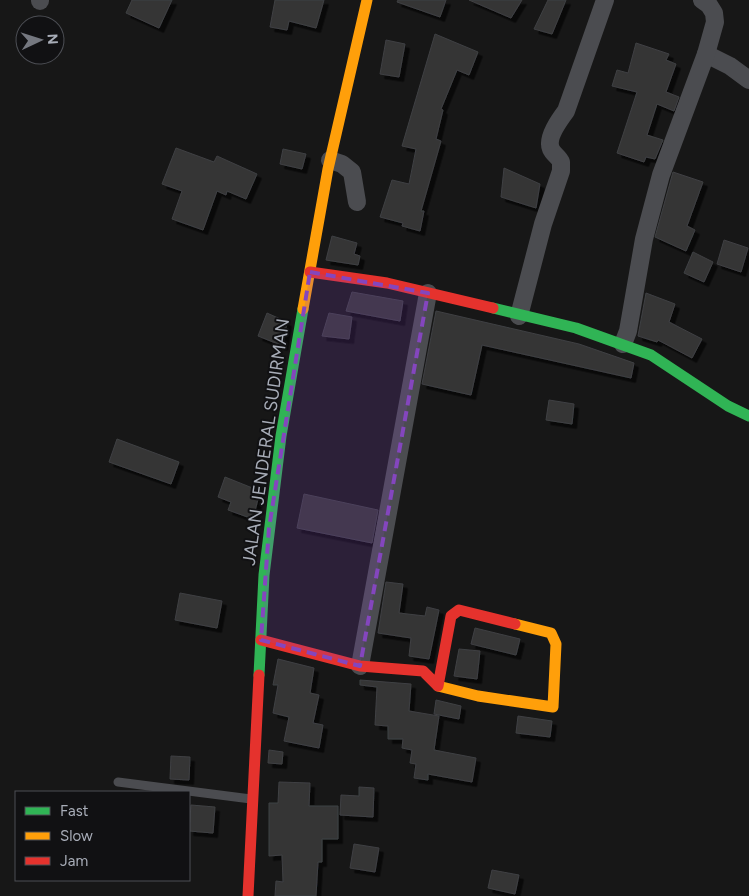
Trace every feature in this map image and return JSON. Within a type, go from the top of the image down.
[{"type":"street","name":"JALAN JENDERAL SUDIRMAN","points":[[248,896],[266,556],[280,445],[330,160],[367,0]]},
{"type":"street","points":[[519,316],[543,224],[561,171],[561,162],[552,151],[550,145],[556,126],[566,111],[605,0]]},
{"type":"street","points":[[625,338],[644,239],[661,176],[706,54],[715,22],[714,13],[709,5],[702,0]]},
{"type":"street","points":[[706,54],[730,66],[749,80]]},
{"type":"street","points":[[330,160],[342,164],[352,172],[355,179],[357,202]]},
{"type":"street","points":[[310,272],[378,281],[519,316],[625,338],[728,406],[749,416]]},
{"type":"street","points":[[360,666],[428,293]]},
{"type":"street","points":[[261,640],[360,666],[423,671],[438,686],[478,696],[553,707],[556,644],[554,637],[551,633],[485,616],[459,610],[454,612],[450,616],[438,686]]},
{"type":"lane","points":[[118,782],[254,799]]},
{"type":"highlighted area","points":[[310,272],[428,293],[360,666],[261,640],[269,528]]},
{"type":"building","points":[[132,0],[172,0],[159,28],[126,13]]},
{"type":"building","points":[[275,0],[324,0],[316,28],[289,21],[287,30],[270,27]]},
{"type":"building","points":[[398,0],[446,0],[440,17],[397,2]]},
{"type":"building","points":[[469,0],[522,0],[511,18]]},
{"type":"building","points":[[548,0],[566,0],[552,34],[534,29]]},
{"type":"building","points":[[435,34],[478,52],[469,75],[457,70],[441,109],[443,110],[436,139],[441,141],[421,211],[424,211],[420,231],[402,226],[403,223],[380,217],[392,180],[409,184],[416,149],[402,146]]},
{"type":"building","points":[[386,40],[405,44],[399,77],[380,74]]},
{"type":"building","points":[[636,43],[669,54],[666,60],[676,64],[666,92],[679,97],[674,111],[657,104],[647,135],[663,140],[655,159],[646,157],[644,162],[617,153],[637,92],[612,86],[617,70],[628,73]]},
{"type":"building","points":[[176,148],[214,162],[217,156],[257,174],[246,199],[227,191],[226,195],[217,191],[203,230],[172,219],[182,191],[162,184]]},
{"type":"building","points":[[283,149],[306,154],[302,169],[280,164]]},
{"type":"building","points":[[504,168],[540,184],[536,208],[501,197]]},
{"type":"building","points":[[673,172],[703,182],[687,226],[695,230],[686,251],[655,237]]},
{"type":"building","points":[[332,236],[357,243],[354,254],[360,256],[358,265],[326,260]]},
{"type":"building","points":[[724,240],[748,248],[741,272],[717,264]]},
{"type":"building","points":[[693,252],[713,262],[704,282],[684,273]]},
{"type":"building","points":[[352,292],[403,301],[400,321],[346,311]]},
{"type":"building","points":[[646,293],[675,304],[669,322],[702,339],[692,358],[658,340],[657,342],[638,336]]},
{"type":"building","points":[[436,311],[579,344],[634,363],[631,378],[482,345],[471,395],[422,384]]},
{"type":"building","points":[[267,313],[287,322],[283,346],[258,336]]},
{"type":"building","points":[[329,313],[352,317],[349,339],[322,336]]},
{"type":"building","points":[[549,400],[574,404],[572,424],[546,420]]},
{"type":"building","points":[[117,439],[179,462],[171,484],[109,462]]},
{"type":"building","points":[[225,477],[260,491],[253,519],[228,510],[231,502],[218,497]]},
{"type":"building","points":[[304,494],[378,510],[372,543],[297,528]]},
{"type":"building","points":[[386,582],[403,584],[399,613],[425,616],[427,607],[439,610],[429,659],[409,656],[411,638],[378,633]]},
{"type":"building","points":[[180,593],[222,601],[217,628],[175,620]]},
{"type":"building","points":[[475,628],[520,639],[516,655],[471,644]]},
{"type":"building","points":[[459,649],[480,651],[477,679],[454,676]]},
{"type":"building","points":[[278,659],[314,668],[310,693],[319,695],[313,723],[323,725],[319,748],[284,741],[289,717],[273,713],[278,685],[273,685]]},
{"type":"building","points":[[360,680],[411,684],[409,711],[439,716],[434,750],[476,758],[472,782],[428,774],[428,780],[414,778],[416,764],[410,763],[412,750],[402,748],[403,739],[388,739],[388,726],[375,725],[377,687],[360,685]]},
{"type":"building","points":[[436,700],[461,706],[459,719],[434,714]]},
{"type":"building","points":[[518,716],[552,721],[550,737],[516,733]]},
{"type":"building","points":[[269,750],[283,752],[282,764],[268,763]]},
{"type":"building","points":[[171,756],[190,757],[189,780],[170,779]]},
{"type":"building","points":[[279,782],[310,783],[309,806],[338,806],[338,839],[322,839],[322,862],[318,862],[316,896],[275,896],[276,881],[283,882],[282,855],[269,856],[269,803],[278,803]]},
{"type":"building","points":[[359,787],[374,788],[373,817],[340,815],[341,795],[359,796]]},
{"type":"building","points":[[191,805],[215,807],[213,833],[190,831]]},
{"type":"building","points":[[354,844],[379,848],[375,872],[350,868]]},
{"type":"building","points":[[492,870],[519,875],[515,894],[488,888]]},
{"type":"traffic: fast","points":[[493,308],[576,328],[651,355],[728,406],[749,416]]},
{"type":"traffic: fast","points":[[259,675],[264,575],[281,436],[303,309]]},
{"type":"traffic: slow","points":[[303,309],[328,169],[367,0]]},
{"type":"traffic: slow","points":[[438,686],[478,696],[553,707],[556,644],[551,633],[515,624]]},
{"type":"traffic: jam","points":[[310,272],[387,283],[493,308]]},
{"type":"traffic: jam","points":[[261,640],[360,666],[423,671],[438,686],[451,616],[459,610],[515,624]]},
{"type":"traffic: jam","points":[[248,896],[259,675]]}]
